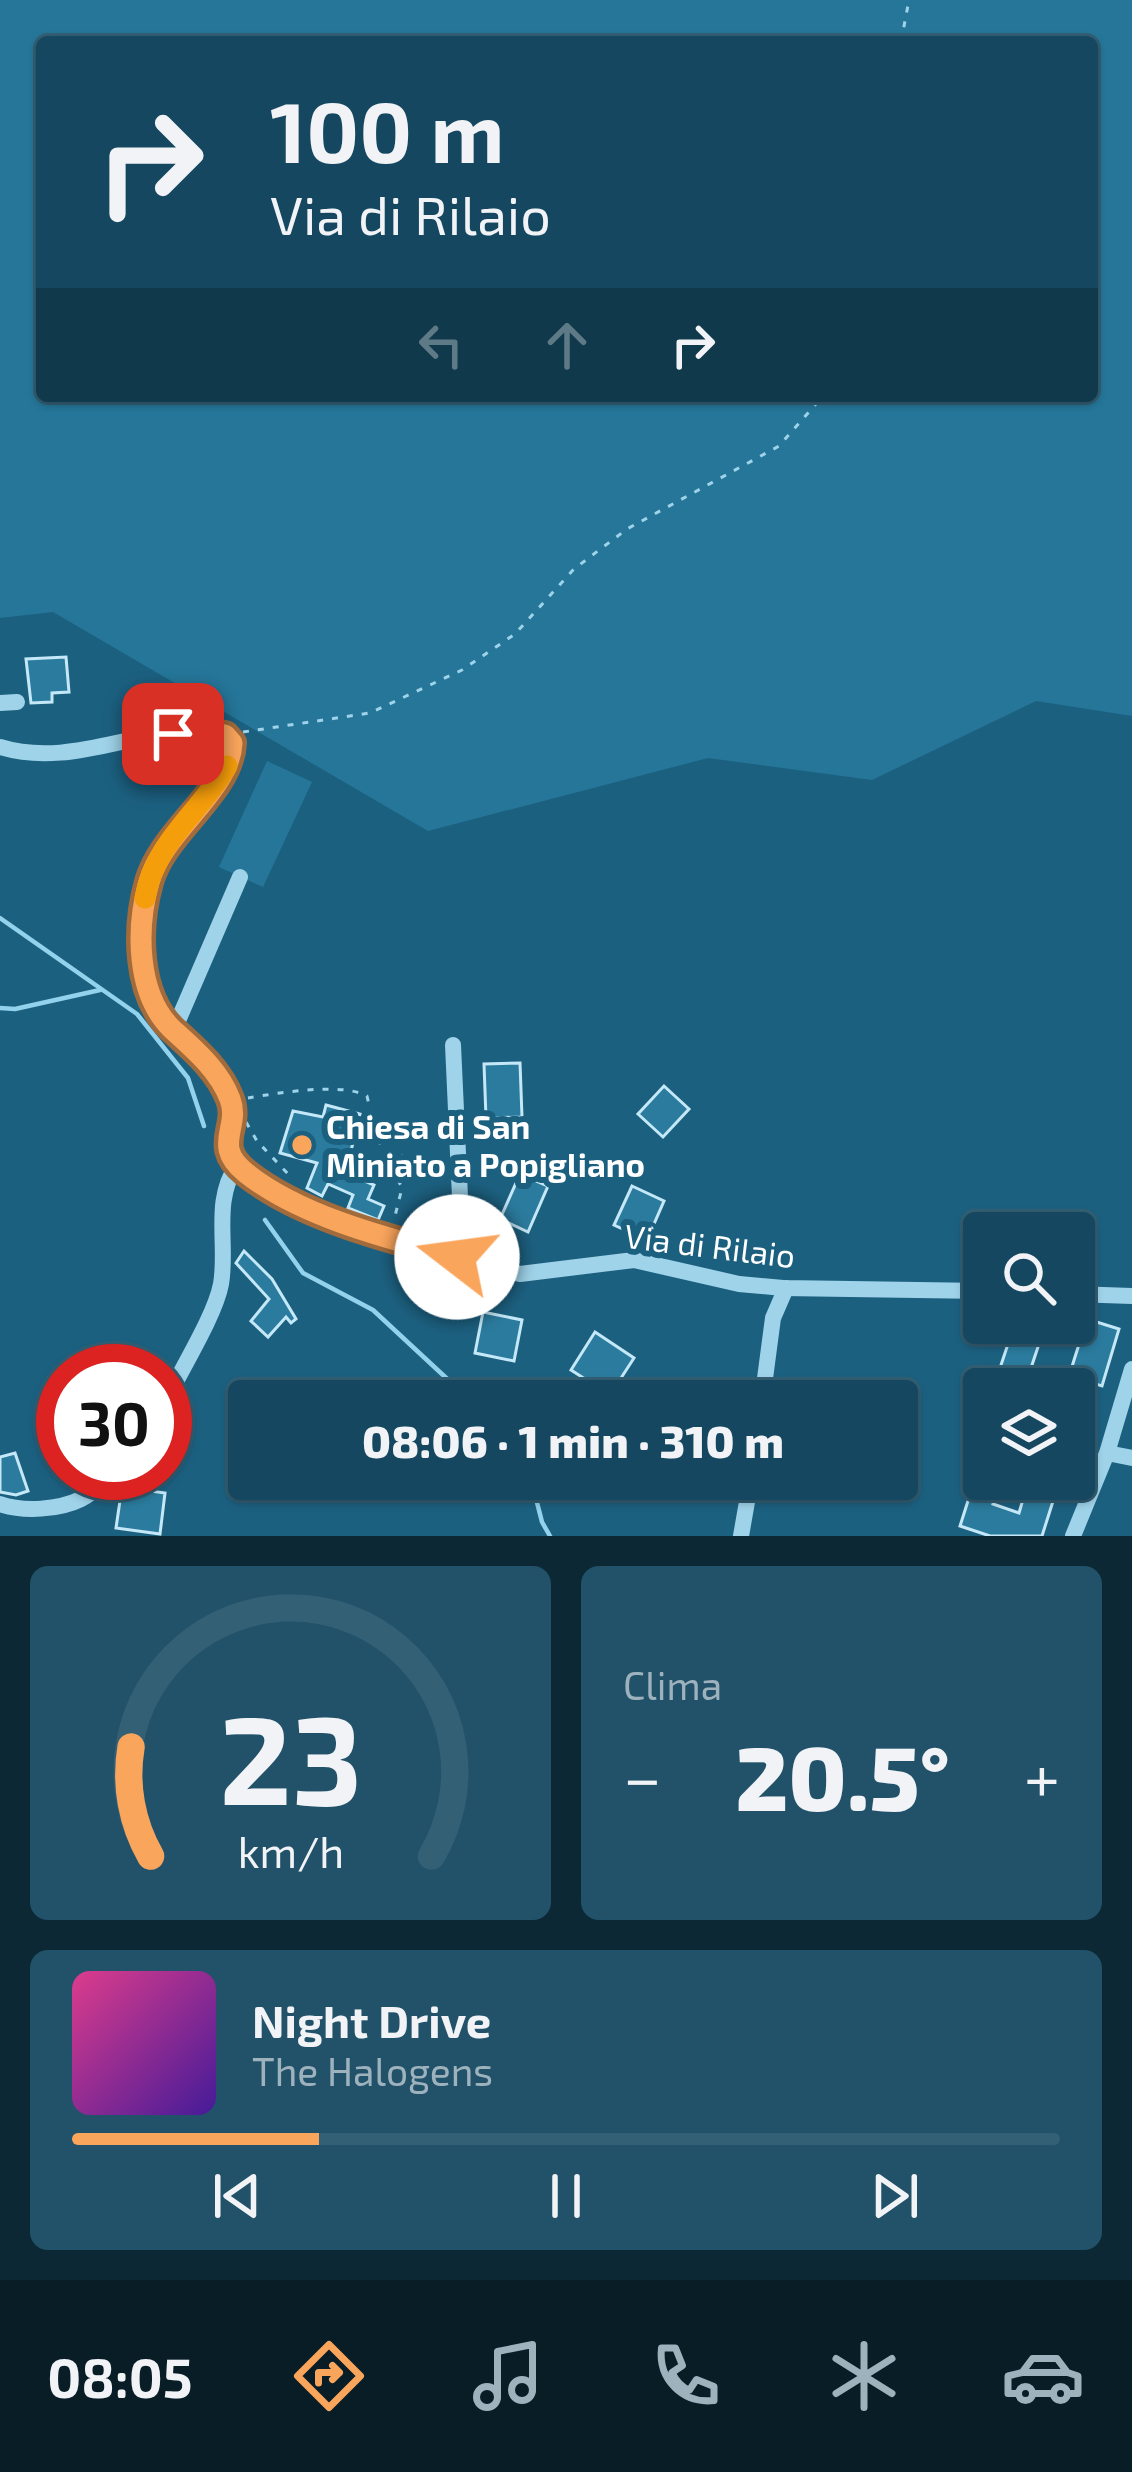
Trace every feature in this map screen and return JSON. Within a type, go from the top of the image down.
[{"type":"street","points":[[0,747],[33,757],[195,730],[225,735],[232,743],[225,771],[166,846],[150,875],[142,949],[146,987],[173,1030],[206,1060],[231,1105],[226,1138],[237,1166],[229,1178],[220,1232],[221,1281],[192,1344]]},
{"type":"street","points":[[173,1030],[241,877]]},
{"type":"street","points":[[453,1045],[457,1257]]},
{"type":"street","name":"Via di Rilaio","points":[[237,1166],[281,1195],[386,1238],[520,1274],[634,1260],[739,1284],[963,1291]]},
{"type":"street","points":[[765,1380],[773,1318],[786,1288]]},
{"type":"street","points":[[1095,1295],[1132,1296]]},
{"type":"street","points":[[1073,1536],[1107,1453],[1132,1370]]},
{"type":"street","points":[[1107,1453],[1132,1458]]},
{"type":"street","points":[[0,1504],[52,1507],[79,1500]]},
{"type":"street","points":[[741,1536],[747,1500]]},
{"type":"path","points":[[903,36],[909,0]]},
{"type":"path","points":[[225,735],[370,713],[462,670],[515,634],[574,569],[627,529],[779,446],[818,402]]},
{"type":"path","points":[[231,1105],[329,1089],[356,1090],[371,1101],[374,1128],[399,1180],[402,1198],[386,1238]]},
{"type":"path","points":[[231,1105],[288,1175]]},
{"type":"path","points":[[384,1149],[459,1174]]},
{"type":"shaded area","points":[[0,0],[1132,0],[1132,716],[1036,701],[872,780],[708,758],[428,831],[53,612],[0,618]]},
{"type":"shaded area","points":[[267,761],[312,782],[263,887],[219,867]]},
{"type":"building","points":[[66,657],[69,692],[52,693],[52,702],[31,703],[26,659]]},
{"type":"building","points":[[520,1063],[522,1117],[486,1118],[484,1064]]},
{"type":"building","points":[[664,1086],[689,1109],[663,1137],[638,1114]]},
{"type":"building","points":[[326,1105],[360,1114],[351,1151],[369,1159],[360,1179],[374,1185],[368,1199],[384,1206],[378,1220],[348,1208],[353,1195],[328,1184],[322,1196],[307,1188],[317,1163],[280,1153],[293,1111],[323,1117]]},
{"type":"building","points":[[520,1174],[548,1186],[528,1232],[500,1219]]},
{"type":"building","points":[[632,1186],[664,1201],[647,1240],[614,1225]]},
{"type":"building","points":[[244,1251],[272,1279],[296,1319],[291,1323],[286,1317],[268,1337],[251,1321],[269,1299],[236,1263]]},
{"type":"building","points":[[483,1312],[522,1320],[514,1361],[475,1353]]},
{"type":"building","points":[[1095,1322],[1119,1329],[1102,1386],[1095,1384],[1095,1368],[1072,1368],[1079,1344],[1095,1344]]},
{"type":"building","points":[[595,1332],[634,1358],[620,1380],[587,1380],[571,1370]]},
{"type":"building","points":[[1008,1344],[1039,1344],[1031,1368],[1000,1368]]},
{"type":"building","points":[[15,1453],[28,1491],[16,1495],[0,1492],[0,1457]]},
{"type":"building","points":[[120,1500],[164,1500],[160,1534],[116,1528]]},
{"type":"building","points":[[968,1500],[994,1500],[993,1504],[1019,1513],[1023,1500],[1053,1500],[1042,1536],[990,1536],[960,1526]]},
{"type":"waterway","points":[[0,918],[137,1014],[188,1078],[204,1126]]},
{"type":"waterway","points":[[0,1008],[15,1009],[100,990]]},
{"type":"waterway","points":[[265,1220],[303,1273],[373,1310],[448,1380]]},
{"type":"waterway","points":[[536,1500],[550,1536]]},
{"type":"slow traffic","points":[[145,898],[150,875],[166,846],[227,766]]},
{"type":"place","name":"Chiesa di San Miniato a Popigliano","points":[[302,1145]]},
{"type":"route","points":[[173,734],[195,730],[225,735],[232,743],[232,754],[225,771],[166,846],[150,875],[143,920],[146,987],[162,1017],[206,1060],[230,1098],[226,1138],[230,1156],[259,1183],[310,1208],[386,1238],[457,1257]]}]
